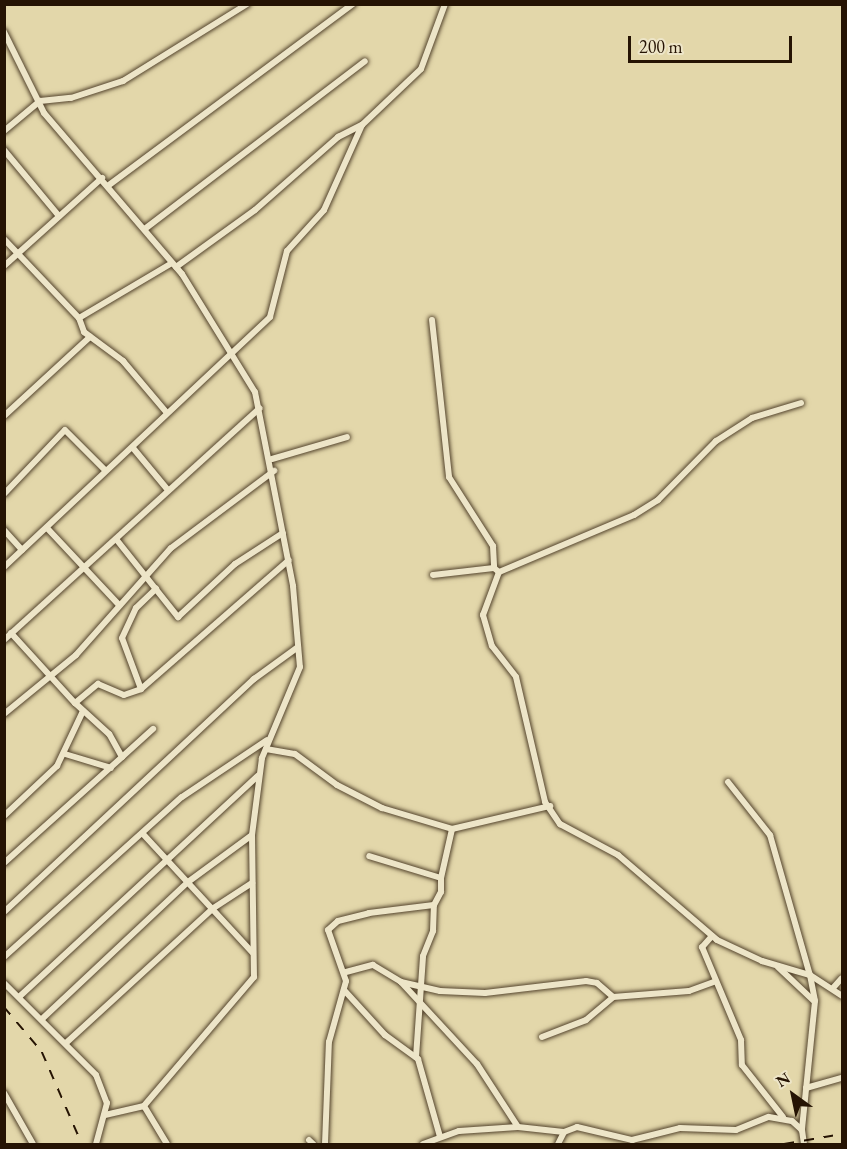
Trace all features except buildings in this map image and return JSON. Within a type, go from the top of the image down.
[{"type":"street","points":[[4,131],[40,100],[72,98],[123,81],[247,4]]},
{"type":"street","points":[[109,185],[353,4]]},
{"type":"street","points":[[78,318],[174,265],[255,210],[338,137],[362,125],[421,69],[445,4]]},
{"type":"street","points":[[4,32],[16,64],[40,100],[44,113],[146,228],[174,265],[231,354],[260,408],[272,459],[283,534],[290,560],[298,647],[297,677],[267,741],[258,776],[252,835],[254,954],[248,988],[144,1106],[105,1115]]},
{"type":"street","points":[[146,228],[365,61]]},
{"type":"street","points":[[4,567],[270,317],[287,251],[324,210],[362,125]]},
{"type":"street","points":[[4,150],[59,216]]},
{"type":"street","points":[[4,266],[102,178]]},
{"type":"street","points":[[4,239],[78,318],[90,337],[123,361],[167,413]]},
{"type":"street","points":[[432,320],[448,477],[493,546],[496,570],[484,608],[485,626],[492,646],[516,677],[550,806],[568,831],[618,855],[712,936],[777,966],[810,975],[833,987],[843,996]]},
{"type":"street","points":[[4,416],[90,337]]},
{"type":"street","points":[[433,575],[496,570],[634,515],[658,501],[716,441],[760,414],[801,403]]},
{"type":"street","points":[[4,640],[116,539],[167,489],[260,408]]},
{"type":"street","points":[[4,494],[65,430],[105,470]]},
{"type":"street","points":[[272,459],[347,437]]},
{"type":"street","points":[[133,448],[167,489]]},
{"type":"street","points":[[4,714],[51,676],[145,575],[196,527],[274,471]]},
{"type":"street","points":[[47,528],[119,605]]},
{"type":"street","points":[[4,530],[22,550]]},
{"type":"street","points":[[116,539],[178,617],[235,564],[283,534]]},
{"type":"street","points":[[75,703],[98,684],[124,695],[141,689],[290,560]]},
{"type":"street","points":[[141,689],[122,638],[136,609],[156,589]]},
{"type":"street","points":[[11,633],[75,703],[109,734],[122,757]]},
{"type":"street","points":[[4,912],[254,679],[298,647]]},
{"type":"street","points":[[4,816],[65,754],[72,725],[83,711]]},
{"type":"street","points":[[4,863],[153,729]]},
{"type":"street","points":[[4,957],[219,768],[267,741]]},
{"type":"street","points":[[266,749],[295,754],[337,785],[382,808],[452,828],[550,806]]},
{"type":"street","points":[[65,754],[111,768]]},
{"type":"street","points":[[19,997],[258,776]]},
{"type":"street","points":[[728,782],[770,835],[810,975],[815,1001],[802,1130],[804,1144]]},
{"type":"street","points":[[440,1137],[416,1057],[420,987],[434,904],[452,828]]},
{"type":"street","points":[[143,834],[254,954]]},
{"type":"street","points":[[42,1019],[188,882],[252,835]]},
{"type":"street","points":[[369,856],[441,878]]},
{"type":"street","points":[[66,1043],[212,909],[252,883]]},
{"type":"street","points":[[325,1144],[329,1042],[344,990],[346,972],[328,936],[331,926],[369,913],[434,904]]},
{"type":"street","points":[[712,936],[702,947],[714,982],[741,1040],[744,1067],[783,1118],[802,1130]]},
{"type":"street","points":[[346,972],[373,965],[401,982],[420,987],[485,993],[586,981],[597,983],[613,997]]},
{"type":"street","points":[[777,966],[815,1001]]},
{"type":"street","points":[[833,987],[843,978]]},
{"type":"street","points":[[401,982],[477,1064],[518,1127]]},
{"type":"street","points":[[542,1037],[586,1020],[613,997],[689,991],[714,982]]},
{"type":"street","points":[[4,983],[66,1043],[105,1092],[105,1115],[96,1144]]},
{"type":"street","points":[[344,990],[385,1035],[416,1057]]},
{"type":"street","points":[[806,1088],[843,1078]]},
{"type":"street","points":[[4,1093],[33,1144]]},
{"type":"street","points":[[144,1106],[167,1144]]},
{"type":"street","points":[[423,1144],[440,1137],[518,1127],[564,1132],[577,1127],[632,1140],[680,1128],[736,1130],[770,1117],[783,1118]]},
{"type":"street","points":[[558,1144],[564,1132]]},
{"type":"railway","points":[[4,1007],[42,1052],[82,1144]]},
{"type":"railway","points":[[784,1144],[842,1134]]}]
